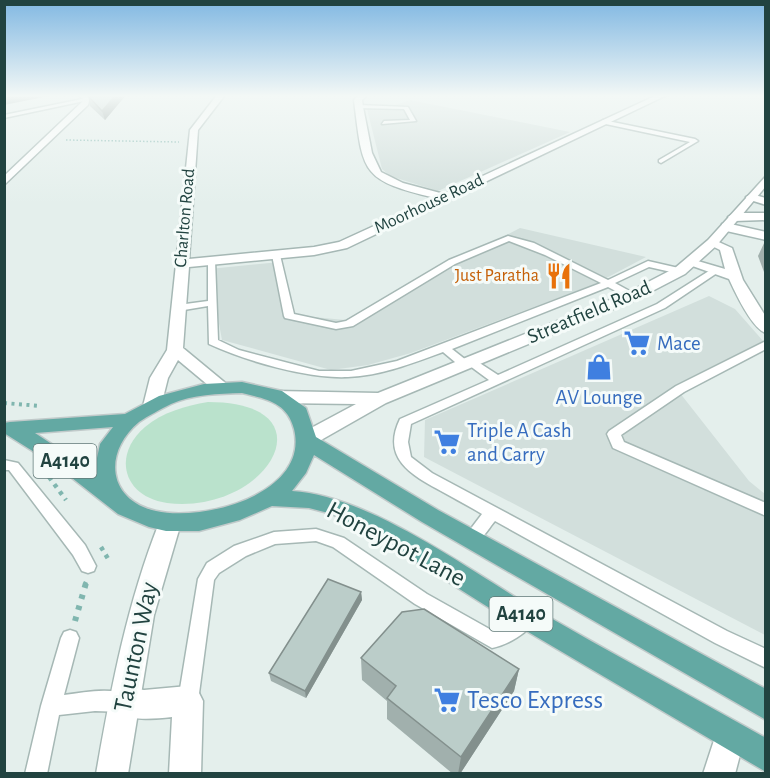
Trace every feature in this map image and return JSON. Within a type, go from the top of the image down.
[{"type":"main road","points":[[220,386],[260,390],[278,397],[301,417],[307,440],[303,460],[290,480],[269,498],[236,514],[198,523],[170,523],[133,513],[114,498],[104,478],[105,458],[113,441],[131,420],[152,406],[196,389],[220,386]]},
{"type":"main road","name":"A4140","points":[[9,428],[54,423],[131,420]]},
{"type":"main road","name":"A4140","points":[[9,428],[51,451],[114,498]]},
{"type":"main road","name":"Honeypot Lane","points":[[307,440],[471,539],[765,705]]},
{"type":"main road","name":"Honeypot Lane","points":[[269,498],[309,500],[338,507],[409,545],[527,618],[765,756]]},
{"type":"street","points":[[4,182],[55,131]]},
{"type":"street","name":"Charlton Road","points":[[152,406],[159,378],[175,350],[194,131]]},
{"type":"street","points":[[365,131],[372,165],[377,174],[390,181],[444,197]]},
{"type":"street","name":"Moorhouse Road","points":[[182,264],[314,251],[343,244],[583,131]]},
{"type":"street","name":"Streatfield Road","points":[[307,440],[380,399],[632,296],[686,267],[712,243],[765,179]]},
{"type":"street","points":[[751,198],[765,202]]},
{"type":"street","points":[[730,222],[765,216]]},
{"type":"street","points":[[730,222],[765,236]]},
{"type":"street","points":[[712,243],[726,248],[732,276],[750,309],[765,328]]},
{"type":"street","points":[[686,267],[732,276]]},
{"type":"street","points":[[175,350],[220,386]]},
{"type":"street","name":"Streatfield Road","points":[[278,397],[380,399]]},
{"type":"street","name":"Taunton Way","points":[[112,774],[123,702],[155,559],[170,523]]},
{"type":"street","points":[[123,702],[144,705],[188,701],[185,774]]},
{"type":"street","points":[[719,774],[730,736]]},
{"type":"lane","points":[[648,131],[695,141],[661,160]]},
{"type":"lane","points":[[276,255],[289,316],[336,326],[349,324],[452,262],[508,238],[523,241],[632,296]]},
{"type":"lane","points":[[212,261],[213,342],[235,352],[319,374],[377,370],[444,348],[608,284],[648,264],[686,267]]},
{"type":"lane","points":[[715,271],[661,306],[405,422],[400,447],[405,463],[765,659]]},
{"type":"lane","points":[[178,308],[211,303]]},
{"type":"lane","points":[[765,344],[680,389],[614,434],[618,445],[765,510]]},
{"type":"lane","points":[[444,348],[497,380]]},
{"type":"lane","points":[[4,465],[13,466],[79,550],[88,566]]},
{"type":"lane","points":[[471,539],[493,512]]},
{"type":"lane","points":[[188,701],[206,579],[213,568],[225,559],[274,538],[316,535],[338,542],[421,599],[492,640],[501,638],[527,618]]},
{"type":"lane","points":[[36,774],[51,706],[70,638]]},
{"type":"lane","points":[[51,706],[95,701],[123,702]]},
{"type":"path","points":[[48,140],[192,142]]},
{"type":"path","points":[[4,403],[51,407]]},
{"type":"path","points":[[110,562],[117,561]]},
{"type":"path","points":[[70,638],[87,581],[88,566]]},
{"type":"shaded area","points":[[373,131],[570,132],[438,191],[390,176],[382,169]]},
{"type":"shaded area","points":[[520,228],[646,257],[595,284],[411,353],[368,365],[331,370],[222,340],[209,269],[280,262],[292,315],[345,320]]},
{"type":"shaded area","points":[[709,296],[735,309],[764,342],[676,388],[749,481],[765,494],[765,635],[424,457],[425,420]]},
{"type":"green space","points":[[208,402],[247,407],[269,419],[277,437],[273,457],[258,476],[234,492],[203,502],[167,503],[140,493],[132,484],[127,473],[126,462],[128,450],[135,438],[145,427],[167,414]]},
{"type":"building","points":[[328,579],[361,592],[305,691],[269,673]]},
{"type":"building","name":"Tesco Express","points":[[424,609],[519,669],[461,757],[387,698],[396,686],[361,658],[402,612]]},
{"type":"place","name":"Just Paratha","points":[[559,276]]},
{"type":"place","name":"Mace","points":[[637,343]]},
{"type":"place","name":"AV Lounge","points":[[599,367]]},
{"type":"place","name":"Triple A Cash and Carry","points":[[447,442]]},
{"type":"place","name":"Tesco Express","points":[[447,700]]}]
